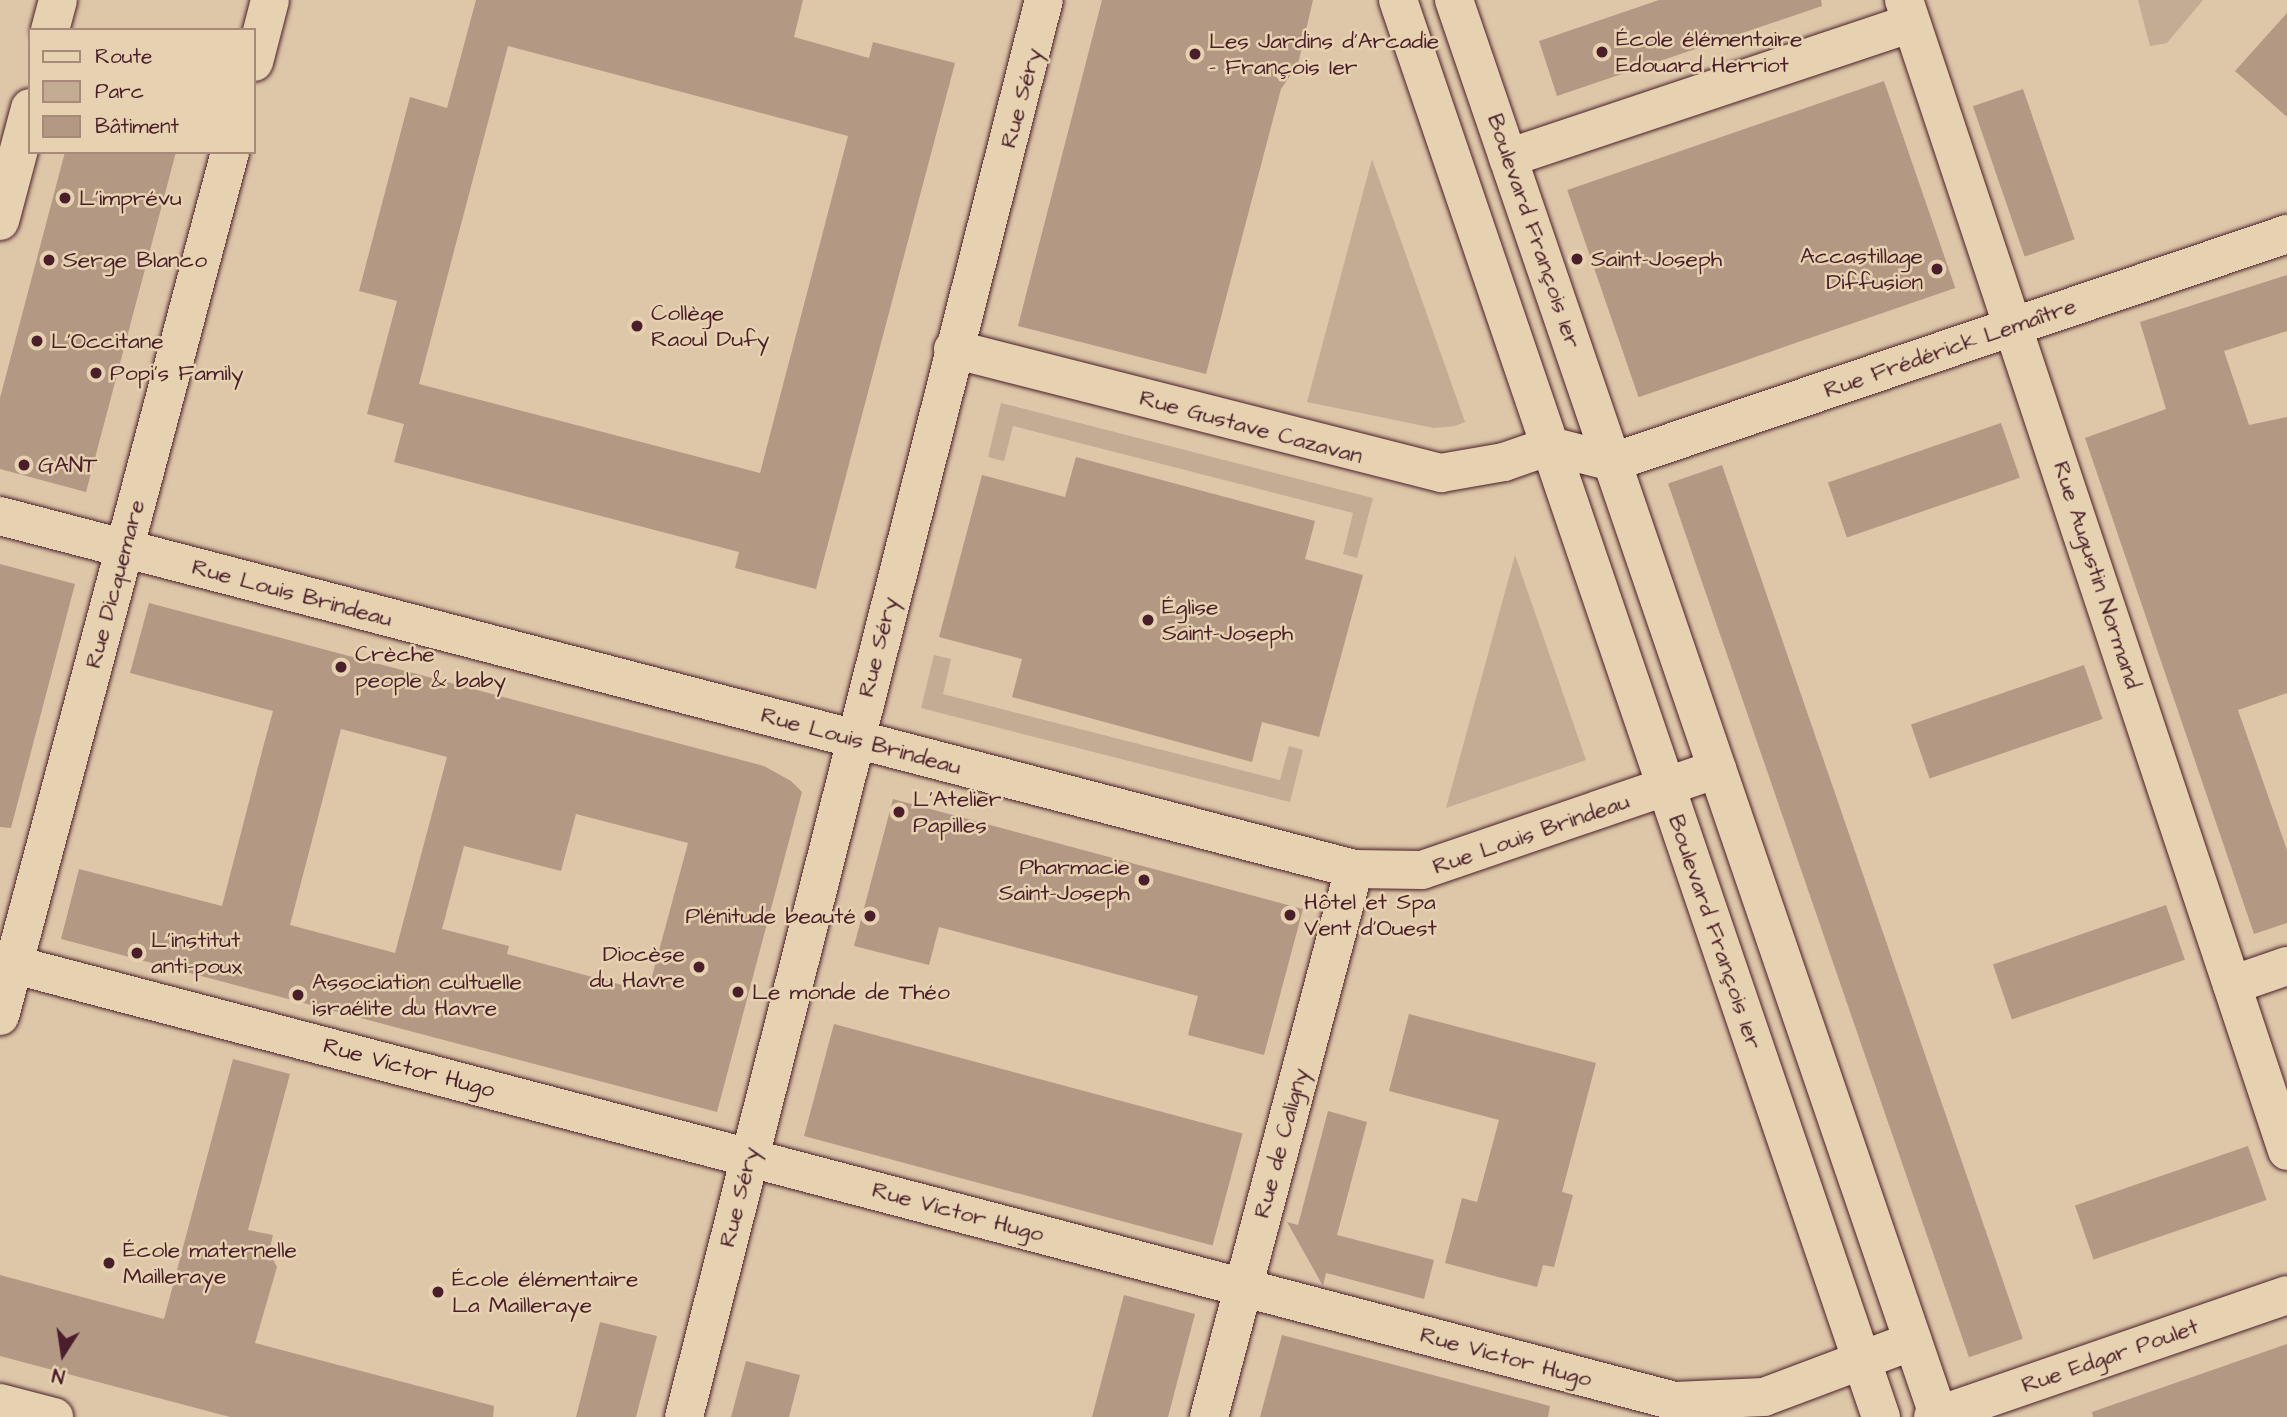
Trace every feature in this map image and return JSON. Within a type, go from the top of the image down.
[{"type":"street","points":[[51,28],[58,0]]},
{"type":"street","points":[[256,54],[270,0]]},
{"type":"street","name":"Rue Séry","points":[[684,1417],[953,349],[1044,0]]},
{"type":"street","name":"Boulevard François 1er","points":[[1398,0],[1881,1417]]},
{"type":"street","name":"Boulevard François 1er","points":[[1454,0],[1937,1416]]},
{"type":"street","points":[[1508,158],[1907,11]]},
{"type":"street","name":"Rue Augustin Normand","points":[[1907,11],[2287,1151]]},
{"type":"street","points":[[0,220],[28,115]]},
{"type":"street","name":"Rue Dicquemare","points":[[0,1016],[7,963],[124,549],[229,154]]},
{"type":"street","name":"Rue Frédérick Lemaître","points":[[1613,462],[2287,234]]},
{"type":"street","name":"Rue Gustave Cazavan","points":[[953,349],[1441,473],[1492,465],[1549,446]]},
{"type":"street","points":[[1549,446],[1613,462]]},
{"type":"street","name":"Rue Louis Brindeau","points":[[0,516],[1354,870],[1422,870],[1717,769]]},
{"type":"street","name":"Rue de Caligny","points":[[1209,1417],[1354,870]]},
{"type":"street","name":"Rue Victor Hugo","points":[[7,963],[1675,1401],[1764,1397],[1913,1342]]},
{"type":"street","points":[[2232,985],[2287,966]]},
{"type":"street","name":"Rue Edgar Poulet","points":[[1937,1416],[2287,1294]]},
{"type":"street","points":[[0,1403],[54,1417]]},
{"type":"green space","points":[[2138,0],[2203,0],[2167,43],[2150,46]]},
{"type":"green space","points":[[1372,159],[1465,422],[1455,426],[1434,428],[1307,402]]},
{"type":"green space","points":[[1001,403],[1373,498],[1357,558],[1343,554],[1353,513],[1013,426],[1004,461],[988,457]]},
{"type":"green space","points":[[1515,555],[1586,760],[1446,808]]},
{"type":"green space","points":[[934,655],[951,659],[943,694],[1280,780],[1289,746],[1303,750],[1290,802],[921,708]]},
{"type":"building","points":[[476,0],[803,0],[794,37],[869,58],[873,42],[955,63],[816,589],[735,568],[739,552],[394,462],[404,424],[367,414],[397,301],[359,291],[410,97],[447,108]],"holes":[[[508,46],[848,136],[760,473],[419,384]]]},
{"type":"building","points":[[1102,0],[1313,0],[1298,64],[1281,89],[1206,374],[1018,326]]},
{"type":"building","name":"École élémentaire Edouard Herriot","points":[[1659,0],[1821,0],[1822,6],[1557,96],[1539,41]]},
{"type":"building","points":[[2287,13],[2287,117],[2235,71]]},
{"type":"building","points":[[1884,81],[1955,288],[1639,397],[1567,190]]},
{"type":"building","points":[[2023,89],[2075,239],[2025,257],[1973,106]]},
{"type":"building","points":[[64,154],[175,154],[86,492],[0,469],[0,398]]},
{"type":"building","points":[[2287,275],[2287,331],[2224,351],[2249,425],[2287,417],[2287,693],[2238,710],[2287,850],[2287,923],[2254,934],[2085,438],[2166,409],[2140,322]]},
{"type":"building","points":[[2001,423],[2020,478],[1847,537],[1828,483]]},
{"type":"building","name":"Église Saint-Joseph","points":[[1076,457],[1315,521],[1305,559],[1363,575],[1319,737],[1262,722],[1252,762],[1012,697],[1022,659],[939,637],[982,475],[1065,497]]},
{"type":"building","points":[[1722,465],[2023,1339],[1969,1357],[1668,484]]},
{"type":"building","points":[[0,564],[75,584],[11,828],[0,827]]},
{"type":"building","points":[[149,603],[764,766],[791,781],[802,792],[717,1112],[61,939],[79,869],[222,906],[273,711],[130,673]],"holes":[[[341,729],[447,757],[395,953],[290,925]],[[576,814],[688,843],[650,984],[639,981],[637,989],[507,954],[509,946],[442,929],[464,846],[561,871]]]},
{"type":"building","points":[[2084,665],[2103,719],[1930,778],[1911,725]]},
{"type":"building","points":[[893,799],[1303,909],[1264,1055],[1188,1035],[1198,996],[939,927],[929,965],[854,946]]},
{"type":"building","points":[[2166,905],[2185,960],[2012,1019],[1993,965]]},
{"type":"building","points":[[1409,1014],[1596,1063],[1562,1192],[1573,1195],[1554,1267],[1543,1265],[1537,1287],[1445,1263],[1462,1198],[1477,1202],[1499,1120],[1389,1091]]},
{"type":"building","points":[[834,1024],[1243,1133],[1213,1246],[804,1136]]},
{"type":"building","points":[[233,1059],[290,1074],[248,1230],[273,1235],[269,1252],[277,1267],[255,1343],[494,1406],[493,1417],[230,1417],[0,1356],[0,1275],[164,1319]]},
{"type":"building","points":[[1328,1111],[1367,1122],[1337,1235],[1434,1260],[1424,1299],[1326,1273],[1323,1286],[1287,1222],[1298,1225]]},
{"type":"building","points":[[2248,1146],[2267,1200],[2094,1259],[2075,1206]]},
{"type":"building","points":[[1124,1295],[1195,1314],[1168,1417],[1092,1417]]},
{"type":"building","points":[[600,1322],[657,1336],[636,1417],[576,1417]]},
{"type":"building","points":[[1282,1335],[1550,1406],[1548,1417],[1260,1417]]},
{"type":"building","points":[[2287,1344],[2287,1417],[2093,1417],[2092,1412]]},
{"type":"building","points":[[746,1361],[800,1375],[789,1417],[731,1417]]},
{"type":"place","name":"École élémentaire Edouard Herriot","points":[[1602,52]]},
{"type":"place","name":"Les Jardins d'Arcadie - François Ier","points":[[1195,54]]},
{"type":"place","name":"L'imprévu","points":[[65,198]]},
{"type":"place","name":"Saint-Joseph","points":[[1577,259]]},
{"type":"place","name":"Serge Blanco","points":[[49,260]]},
{"type":"place","name":"Accastillage Diffusion","points":[[1937,269]]},
{"type":"place","name":"Collège Raoul Dufy","points":[[637,326]]},
{"type":"place","name":"L'Occitane","points":[[37,341]]},
{"type":"place","name":"Popi's Family","points":[[96,373]]},
{"type":"place","name":"GANT","points":[[24,465]]},
{"type":"place","name":"Église Saint-Joseph","points":[[1148,620]]},
{"type":"place","name":"Crèche people & baby","points":[[341,667]]},
{"type":"place","name":"L'Atelier Papilles","points":[[899,812]]},
{"type":"place","name":"Pharmacie Saint-Joseph","points":[[1144,880]]},
{"type":"place","name":"Hôtel et Spa Vent d'Ouest","points":[[1290,915]]},
{"type":"place","name":"Plénitude beauté","points":[[870,916]]},
{"type":"place","name":"L'institut anti-poux","points":[[137,953]]},
{"type":"place","name":"Diocèse du Havre","points":[[699,967]]},
{"type":"place","name":"Le monde de Théo","points":[[738,992]]},
{"type":"place","name":"Association cultuelle israélite du Havre","points":[[298,995]]},
{"type":"place","name":"École maternelle Mailleraye","points":[[109,1263]]},
{"type":"place","name":"École élémentaire La Mailleraye","points":[[438,1292]]}]
